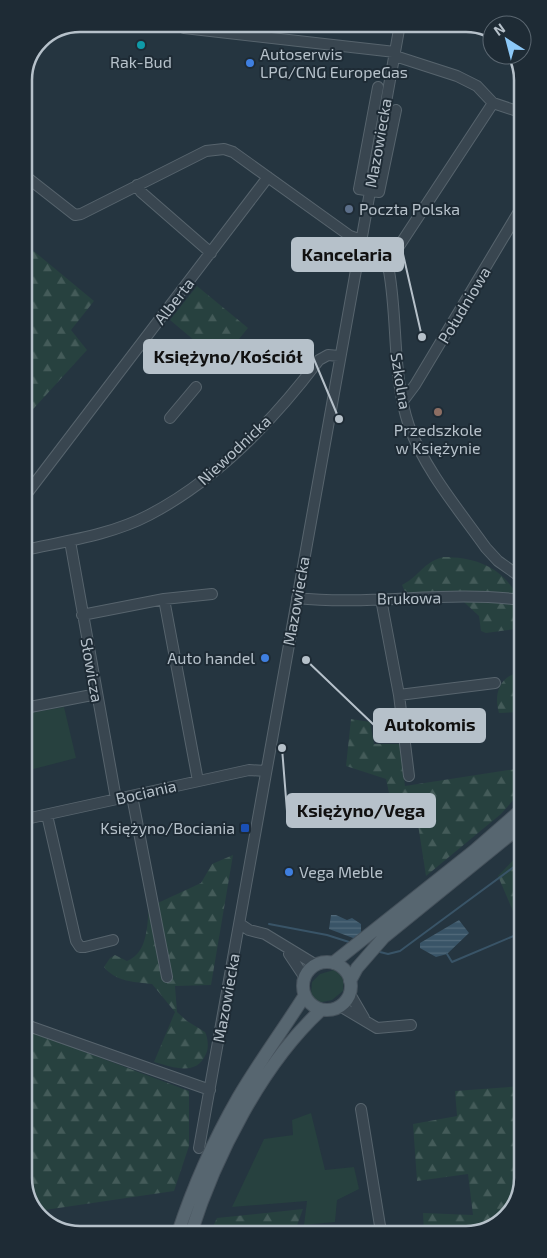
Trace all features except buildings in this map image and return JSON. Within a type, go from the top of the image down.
[{"type":"main road","points":[[334,964],[474,851],[514,816]]},
{"type":"main road","points":[[305,995],[311,1004],[321,1010],[331,1010],[340,1006],[357,968],[384,937],[514,831]]},
{"type":"main road","points":[[181,1225],[197,1183],[238,1098],[305,995],[305,978],[316,966],[324,963],[334,964],[342,968],[350,987]]},
{"type":"main road","points":[[194,1225],[217,1167],[248,1107],[290,1042],[321,1010]]},
{"type":"street","points":[[233,32],[395,54],[468,81],[494,103],[514,110]]},
{"type":"street","name":"Mazowiecka","points":[[199,1148],[339,356],[399,33]]},
{"type":"street","points":[[378,87],[359,189],[380,192],[396,110]]},
{"type":"street","points":[[33,182],[75,215],[81,214],[214,149],[233,152],[350,236],[386,266],[494,103]]},
{"type":"street","name":"Alberta","points":[[33,486],[211,254],[268,176]]},
{"type":"street","points":[[137,185],[141,192],[211,254]]},
{"type":"street","name":"Południowa","points":[[403,401],[416,385],[514,220]]},
{"type":"street","name":"Szkolna","points":[[386,266],[390,278],[394,337],[403,401],[409,425],[420,452],[486,548],[498,561],[514,572]]},
{"type":"street","name":"Niewodnicka","points":[[33,548],[97,534],[150,515],[195,487],[214,473],[247,443],[319,360],[328,354],[339,356]]},
{"type":"street","points":[[170,418],[196,387]]},
{"type":"street","name":"Słowicza","points":[[70,541],[116,799]]},
{"type":"street","points":[[82,615],[164,599],[212,594]]},
{"type":"street","name":"Brukowa","points":[[297,598],[500,597],[514,599]]},
{"type":"street","points":[[164,599],[198,781]]},
{"type":"street","points":[[381,599],[399,695],[409,776]]},
{"type":"street","points":[[399,695],[494,683]]},
{"type":"street","points":[[32,707],[97,694]]},
{"type":"street","name":"Bociania","points":[[32,817],[249,770],[266,771]]},
{"type":"street","points":[[132,796],[167,977]]},
{"type":"street","points":[[47,814],[76,941],[80,946],[85,947],[113,940]]},
{"type":"street","points":[[240,924],[249,930],[265,934],[316,966]]},
{"type":"street","points":[[284,947],[305,978]]},
{"type":"street","points":[[350,987],[368,1022]]},
{"type":"street","points":[[340,1006],[377,1028],[411,1025]]},
{"type":"street","points":[[32,1028],[210,1090]]},
{"type":"street","points":[[361,1109],[380,1225]]},
{"type":"green space","points":[[33,250],[94,301],[71,330],[87,350],[33,410]]},
{"type":"green space","points":[[197,286],[248,328],[220,362],[170,320]]},
{"type":"green space","points":[[443,557],[470,560],[482,563],[502,576],[514,590],[514,629],[486,633],[481,631],[479,616],[454,593],[405,592],[402,585],[430,562]]},
{"type":"green space","points":[[514,674],[514,712],[499,713],[497,694],[502,683]]},
{"type":"green space","points":[[64,707],[76,758],[32,769],[32,713]]},
{"type":"green space","points":[[351,719],[370,722],[374,744],[400,744],[405,786],[514,769],[514,799],[501,814],[426,876],[417,818],[394,817],[386,779],[346,766]]},
{"type":"green space","points":[[233,855],[211,985],[175,986],[177,1012],[187,1021],[205,1032],[208,1043],[207,1052],[202,1061],[190,1068],[176,1068],[154,1062],[175,1012],[152,984],[133,982],[114,976],[104,967],[110,958],[115,955],[127,961],[139,952],[147,930],[149,907],[201,883],[212,864]]},
{"type":"green space","points":[[514,859],[514,914],[498,876]]},
{"type":"green space","points":[[337,969],[344,978],[343,991],[332,1000],[318,1003],[311,994],[312,982],[320,974]]},
{"type":"green space","points":[[32,1032],[189,1091],[189,1146],[174,1191],[46,1210],[37,1199],[32,1177]]},
{"type":"green space","points":[[514,1087],[514,1184],[512,1193],[510,1199],[496,1216],[488,1221],[473,1225],[424,1225],[423,1213],[473,1215],[468,1174],[417,1181],[413,1124],[457,1116],[455,1091]]},
{"type":"green space","points":[[311,1113],[325,1170],[354,1167],[359,1189],[337,1200],[335,1222],[304,1225],[307,1201],[232,1207],[264,1139],[293,1135],[292,1120]]},
{"type":"green space","points":[[303,1209],[297,1225],[214,1225],[217,1218]]},
{"type":"water","points":[[331,915],[347,920],[352,918],[361,924],[361,932],[358,938],[329,929]]},
{"type":"water","points":[[459,920],[469,933],[447,954],[436,957],[420,948],[420,943]]},
{"type":"waterway","points":[[380,952],[388,954],[400,951],[514,867]]},
{"type":"waterway","points":[[269,924],[327,935],[349,942]]},
{"type":"waterway","points":[[447,954],[452,962],[514,936]]},
{"type":"place","name":"Rak-Bud","points":[[141,45]]},
{"type":"place","name":"Autoserwis LPG/CNG EuropeGas","points":[[250,63]]},
{"type":"place","name":"Poczta Polska","points":[[349,209]]},
{"type":"place","name":"Kancelaria","points":[[422,337]]},
{"type":"place","name":"Przedszkole w Księżynie","points":[[438,412]]},
{"type":"place","name":"Księżyno/Kościół","points":[[339,419]]},
{"type":"place","name":"Auto handel","points":[[265,658]]},
{"type":"place","name":"Autokomis","points":[[306,660]]},
{"type":"place","name":"Księżyno/Vega","points":[[282,748]]},
{"type":"place","name":"Księżyno/Bociania","points":[[245,828]]},
{"type":"place","name":"Vega Meble","points":[[289,872]]}]
